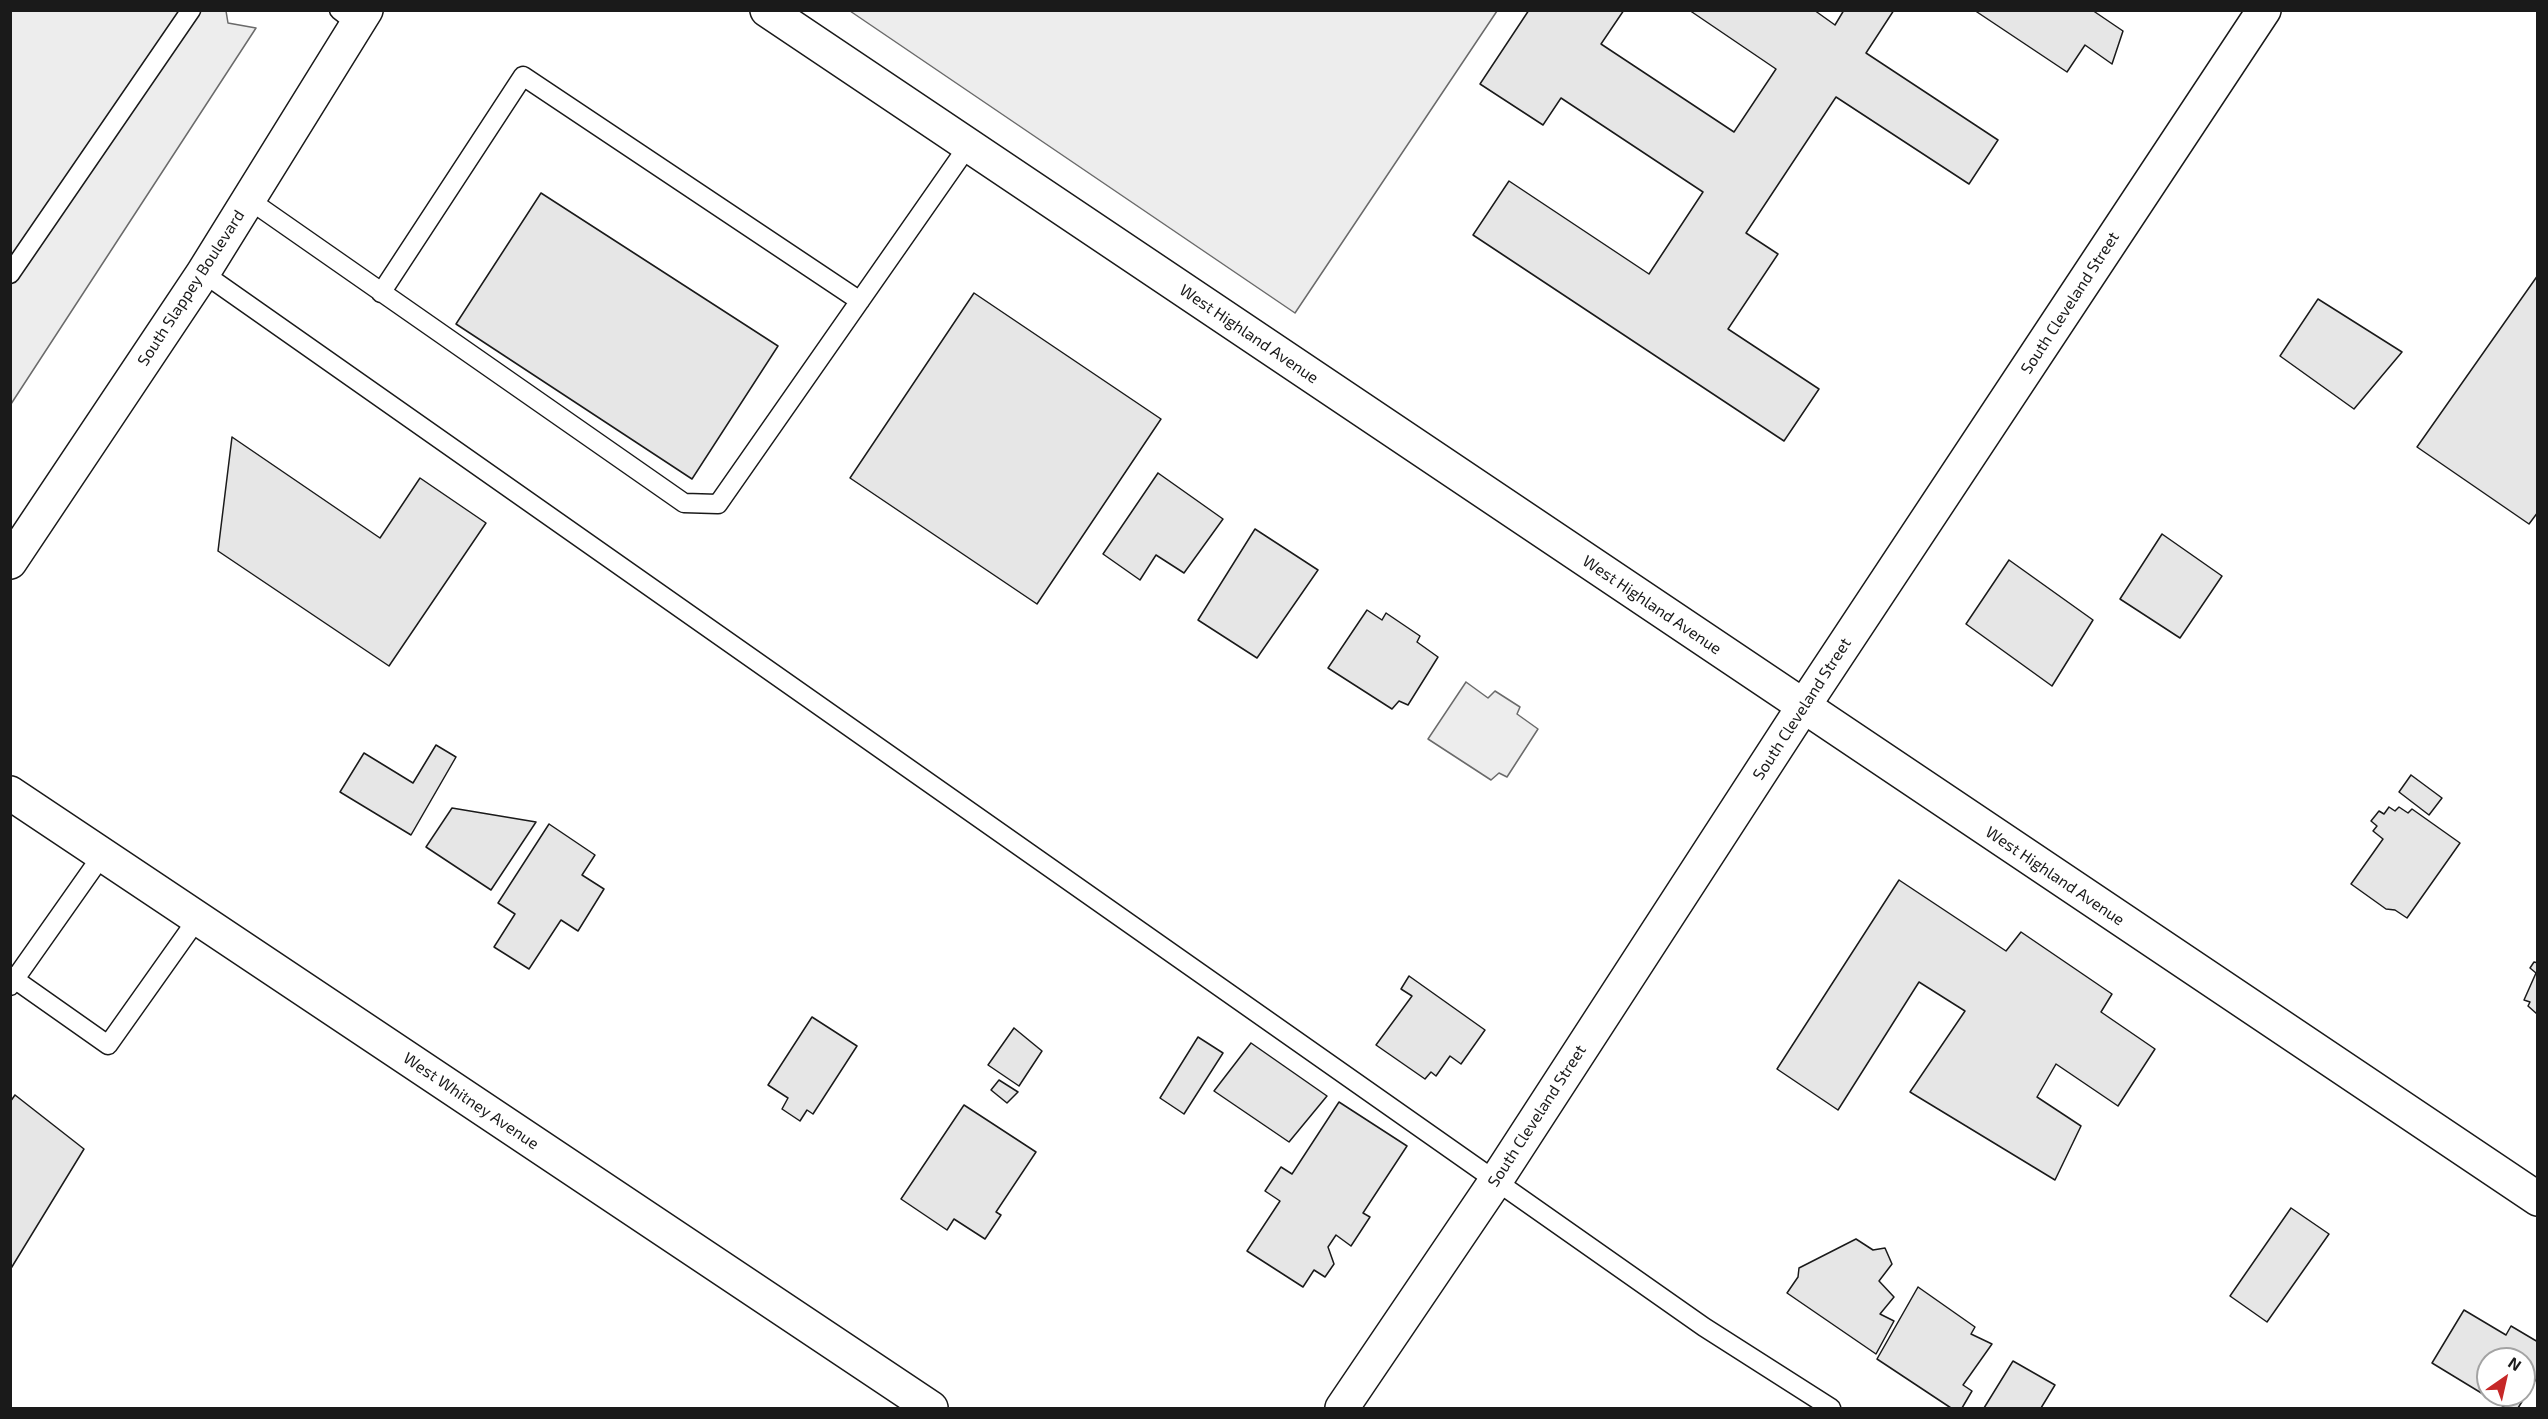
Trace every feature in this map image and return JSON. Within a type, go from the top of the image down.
[{"type":"street","name":"West Highland Avenue","points":[[767,10],[2538,1199]]},
{"type":"street","name":"South Cleveland Street","points":[[1342,1408],[1497,1179],[1803,707],[2264,10]]},
{"type":"street","name":"South Slappey Boulevard","points":[[11,561],[203,273],[354,15]]},
{"type":"street","name":"West Whitney Avenue","points":[[11,794],[931,1408]]},
{"type":"lane","points":[[10,274],[191,10]]},
{"type":"lane","points":[[381,292],[523,76],[860,301]]},
{"type":"lane","points":[[248,199],[684,503],[718,504],[968,146]]},
{"type":"lane","points":[[203,273],[1497,1179],[1704,1327],[1831,1408]]},
{"type":"lane","points":[[103,854],[12,981],[108,1045],[198,918]]},
{"type":"shaded area","points":[[11,11],[226,11],[228,23],[256,28],[11,404]]},
{"type":"shaded area","points":[[850,11],[1497,11],[1295,313]]},
{"type":"shaded area","points":[[1466,682],[1488,698],[1495,691],[1520,707],[1517,714],[1538,729],[1507,777],[1499,773],[1491,780],[1428,739]]},
{"type":"building","points":[[1529,10],[1624,10],[1601,44],[1734,132],[1776,69],[1689,10],[1814,10],[1835,25],[1844,10],[1894,10],[1866,53],[1998,140],[1969,184],[1836,97],[1746,233],[1778,254],[1728,329],[1819,389],[1784,441],[1473,235],[1509,181],[1649,274],[1703,192],[1561,98],[1543,125],[1480,84]]},
{"type":"building","points":[[1974,10],[2092,10],[2123,31],[2112,64],[2085,45],[2067,72]]},
{"type":"building","points":[[541,193],[778,346],[692,479],[456,324]]},
{"type":"building","points":[[2538,275],[2538,512],[2529,524],[2417,447]]},
{"type":"building","points":[[974,293],[1161,419],[1037,604],[850,478]]},
{"type":"building","points":[[2318,299],[2402,352],[2354,409],[2280,356]]},
{"type":"building","points":[[232,437],[380,538],[420,478],[486,523],[389,666],[218,551]]},
{"type":"building","points":[[1158,473],[1223,519],[1184,573],[1156,555],[1140,580],[1103,554]]},
{"type":"building","points":[[1255,529],[1318,570],[1257,658],[1198,620]]},
{"type":"building","points":[[2162,534],[2222,576],[2180,638],[2120,599]]},
{"type":"building","points":[[2009,560],[2093,620],[2052,686],[1966,624]]},
{"type":"building","points":[[1367,610],[1382,620],[1386,613],[1420,636],[1417,642],[1438,657],[1408,705],[1399,701],[1392,709],[1328,668]]},
{"type":"building","points":[[436,745],[456,757],[411,835],[340,792],[364,753],[413,783]]},
{"type":"building","points":[[2411,775],[2442,798],[2429,815],[2399,792]]},
{"type":"building","points":[[2389,807],[2395,811],[2399,807],[2408,813],[2412,809],[2460,843],[2407,918],[2395,910],[2386,909],[2351,884],[2383,839],[2373,831],[2377,826],[2371,821],[2379,811],[2384,814]]},
{"type":"building","points":[[452,808],[536,822],[491,890],[426,847]]},
{"type":"building","points":[[549,824],[595,855],[582,875],[604,889],[578,931],[561,920],[529,969],[494,947],[515,914],[498,903]]},
{"type":"building","points":[[1899,880],[2006,951],[2021,932],[2112,994],[2101,1012],[2155,1049],[2118,1106],[2056,1064],[2037,1097],[2081,1126],[2055,1180],[1910,1092],[1965,1011],[1919,982],[1838,1110],[1777,1069]]},
{"type":"building","points":[[2534,962],[2538,963],[2538,1017],[2528,1006],[2530,1002],[2524,1000],[2536,973],[2530,968]]},
{"type":"building","points":[[1409,976],[1485,1030],[1461,1064],[1450,1056],[1436,1076],[1431,1072],[1425,1079],[1376,1045],[1412,996],[1401,989]]},
{"type":"building","points":[[812,1017],[857,1046],[813,1114],[807,1110],[800,1121],[782,1109],[788,1098],[768,1085]]},
{"type":"building","points":[[1014,1028],[1042,1051],[1019,1086],[988,1065]]},
{"type":"building","points":[[1198,1037],[1223,1053],[1184,1114],[1160,1098]]},
{"type":"building","points":[[1251,1043],[1327,1096],[1289,1142],[1214,1091]]},
{"type":"building","points":[[999,1080],[1018,1092],[1007,1103],[991,1090]]},
{"type":"building","points":[[15,1095],[84,1149],[10,1270],[10,1102]]},
{"type":"building","points":[[1339,1102],[1407,1146],[1363,1213],[1370,1217],[1351,1246],[1336,1235],[1328,1247],[1334,1264],[1325,1277],[1314,1270],[1303,1287],[1247,1251],[1280,1201],[1265,1191],[1281,1167],[1292,1174]]},
{"type":"building","points":[[964,1105],[1036,1152],[996,1212],[1001,1215],[985,1239],[954,1219],[947,1230],[901,1199]]},
{"type":"building","points":[[2291,1208],[2329,1234],[2267,1322],[2230,1296]]},
{"type":"building","points":[[1856,1239],[1873,1250],[1885,1248],[1892,1264],[1879,1281],[1894,1297],[1880,1314],[1894,1321],[1876,1354],[1787,1293],[1798,1277],[1799,1268]]},
{"type":"building","points":[[1918,1287],[1975,1327],[1971,1334],[1992,1344],[1963,1385],[1972,1391],[1962,1408],[1951,1408],[1877,1359]]},
{"type":"building","points":[[2464,1310],[2506,1335],[2511,1326],[2538,1342],[2538,1376],[2536,1379],[2536,1347],[2476,1347],[2476,1390],[2432,1363]]},
{"type":"building","points":[[2013,1361],[2055,1385],[2041,1408],[1984,1408]]}]
